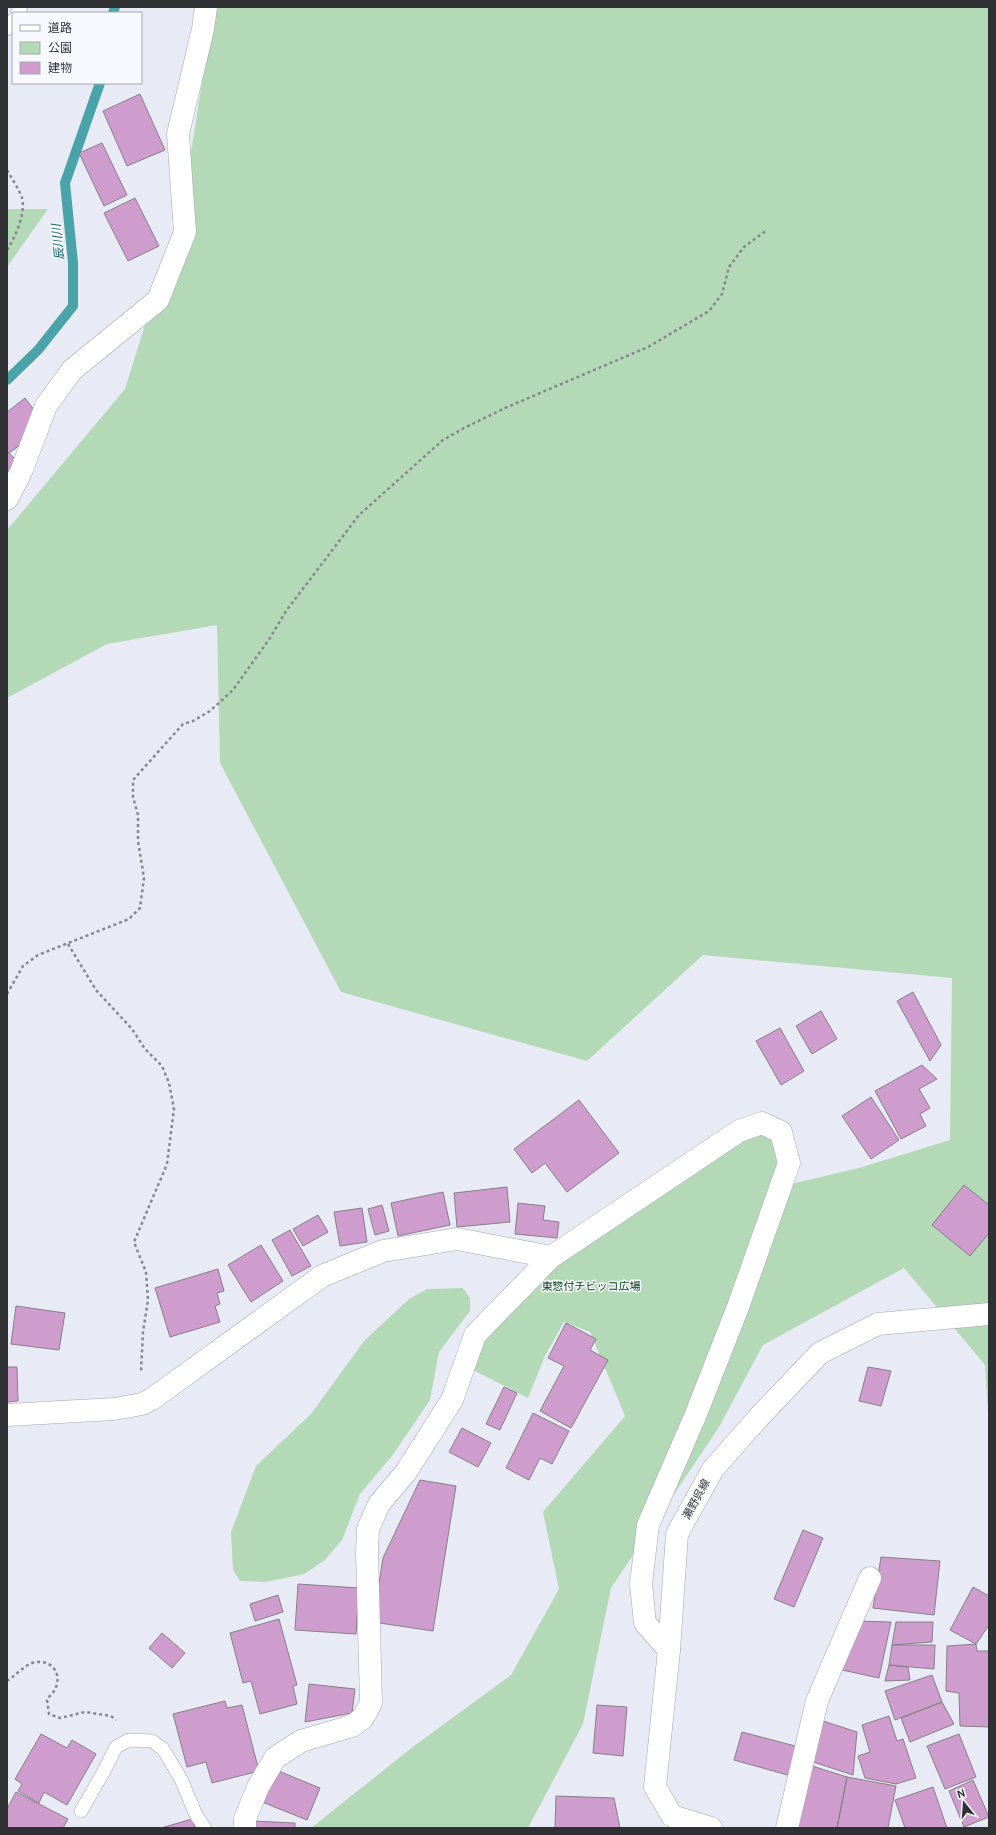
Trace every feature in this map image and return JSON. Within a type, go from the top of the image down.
[{"type":"street","points":[[7,499],[21,472],[46,406],[72,370],[158,300],[185,232],[178,134],[203,29],[206,7]]},
{"type":"street","points":[[245,1828],[245,1819],[258,1787],[275,1758],[301,1741],[352,1726],[363,1718],[371,1703],[368,1610],[368,1529],[379,1504],[406,1472],[452,1400],[475,1334],[551,1257],[739,1131],[762,1123],[781,1132],[789,1163],[735,1314],[696,1414],[648,1525],[641,1584],[645,1623],[669,1650]]},
{"type":"street","points":[[7,1415],[114,1409],[142,1404],[152,1399],[322,1276],[383,1251],[457,1239],[551,1257]]},
{"type":"street","name":"瀬野呉線","points":[[711,1828],[672,1816],[655,1787],[669,1650],[677,1534],[713,1469],[759,1417],[820,1353],[878,1324],[989,1314]]},
{"type":"street","points":[[787,1828],[817,1701],[870,1578]]},
{"type":"lane","points":[[81,1811],[116,1747],[129,1740],[152,1741],[163,1749],[180,1779],[196,1815],[205,1828]]},
{"type":"path","points":[[7,170],[22,200],[20,223],[7,250]]},
{"type":"path","points":[[7,994],[23,966],[38,955],[129,919],[140,908],[144,878],[138,841],[138,815],[133,797],[133,780],[183,724],[193,721],[210,711],[233,690],[270,638],[286,611],[359,515],[450,436],[505,408],[648,347],[709,311],[722,294],[729,267],[744,247],[767,230]]},
{"type":"path","points":[[68,944],[96,990],[132,1029],[145,1049],[162,1066],[169,1083],[174,1109],[167,1164],[134,1242],[146,1272],[148,1300],[143,1332],[142,1404]]},
{"type":"path","points":[[7,1681],[31,1663],[42,1661],[50,1664],[56,1672],[56,1687],[47,1700],[49,1714],[60,1718],[84,1712],[111,1716],[124,1727],[129,1740]]},
{"type":"green space","name":"東惣付チビッコ広場","points":[[214,7],[989,7],[989,1427],[985,1365],[904,1268],[763,1345],[719,1427],[611,1588],[583,1724],[528,1828],[311,1828],[414,1746],[511,1675],[559,1589],[543,1512],[625,1416],[590,1332],[564,1322],[545,1356],[528,1398],[469,1368],[480,1335],[555,1258],[762,1128],[778,1138],[784,1165],[774,1188],[859,1168],[950,1140],[952,978],[703,955],[587,1061],[341,992],[220,763],[217,625],[107,644],[7,698],[7,530],[125,389],[183,203]]},
{"type":"green space","points":[[7,209],[48,209],[7,267]]},
{"type":"green space","points":[[463,1288],[470,1298],[470,1311],[439,1352],[430,1400],[392,1456],[360,1494],[342,1540],[325,1560],[304,1574],[266,1582],[240,1581],[233,1570],[231,1532],[256,1466],[311,1414],[364,1341],[409,1299],[427,1289]]},
{"type":"building","points":[[140,94],[165,150],[127,166],[103,111]]},
{"type":"building","points":[[102,143],[127,195],[104,206],[79,153]]},
{"type":"building","points":[[135,198],[159,246],[128,261],[104,213]]},
{"type":"building","points":[[25,398],[46,426],[9,453],[7,451],[7,412]]},
{"type":"building","points":[[7,451],[16,460],[7,474]]},
{"type":"building","points":[[913,992],[941,1045],[930,1061],[897,1001]]},
{"type":"building","points":[[821,1011],[837,1039],[812,1054],[796,1026]]},
{"type":"building","points":[[780,1028],[804,1071],[781,1085],[756,1041]]},
{"type":"building","points":[[922,1065],[937,1079],[919,1089],[930,1108],[920,1114],[926,1126],[901,1139],[875,1091]]},
{"type":"building","points":[[871,1097],[899,1140],[871,1159],[842,1116]]},
{"type":"building","points":[[579,1100],[619,1153],[567,1192],[545,1163],[532,1173],[514,1149]]},
{"type":"building","points":[[964,1185],[989,1205],[989,1233],[970,1256],[932,1225]]},
{"type":"building","points":[[507,1187],[510,1222],[457,1227],[454,1193]]},
{"type":"building","points":[[443,1192],[450,1225],[398,1236],[391,1203]]},
{"type":"building","points":[[518,1203],[545,1206],[543,1220],[559,1222],[557,1238],[515,1234]]},
{"type":"building","points":[[382,1205],[389,1231],[375,1235],[368,1209]]},
{"type":"building","points":[[362,1208],[367,1242],[340,1246],[334,1212]]},
{"type":"building","points":[[318,1215],[328,1232],[303,1246],[293,1229]]},
{"type":"building","points":[[290,1230],[311,1266],[292,1276],[272,1240]]},
{"type":"building","points":[[261,1245],[283,1281],[251,1302],[228,1265]]},
{"type":"building","points":[[218,1269],[224,1291],[217,1293],[220,1304],[215,1306],[220,1322],[170,1337],[155,1288]]},
{"type":"building","points":[[16,1306],[65,1313],[59,1350],[11,1344]]},
{"type":"building","points":[[566,1323],[596,1339],[590,1350],[608,1360],[571,1428],[540,1411],[564,1366],[548,1358]]},
{"type":"building","points":[[7,1367],[17,1367],[18,1401],[7,1402]]},
{"type":"building","points":[[868,1367],[891,1371],[881,1406],[859,1401]]},
{"type":"building","points":[[504,1387],[517,1393],[500,1430],[486,1424]]},
{"type":"building","points":[[533,1413],[569,1431],[552,1464],[540,1458],[529,1480],[506,1468]]},
{"type":"building","points":[[462,1428],[491,1443],[478,1467],[449,1452]]},
{"type":"building","points":[[420,1480],[456,1486],[433,1631],[373,1622],[383,1558]]},
{"type":"building","points":[[803,1530],[823,1538],[794,1607],[774,1599]]},
{"type":"building","points":[[881,1557],[940,1561],[934,1615],[873,1608]]},
{"type":"building","points":[[298,1584],[359,1588],[356,1634],[295,1630]]},
{"type":"building","points":[[973,1587],[989,1596],[989,1625],[976,1644],[950,1630]]},
{"type":"building","points":[[278,1595],[283,1612],[255,1621],[250,1604]]},
{"type":"building","points":[[279,1619],[297,1685],[293,1686],[297,1704],[260,1714],[251,1681],[243,1683],[230,1633]]},
{"type":"building","points":[[855,1621],[891,1622],[879,1678],[842,1670]]},
{"type":"building","points":[[896,1622],[933,1622],[932,1642],[892,1645]]},
{"type":"building","points":[[162,1633],[185,1653],[172,1668],[149,1648]]},
{"type":"building","points":[[976,1644],[977,1651],[989,1651],[989,1727],[960,1726],[959,1693],[946,1691],[947,1646]]},
{"type":"building","points":[[892,1645],[935,1645],[934,1669],[889,1665]]},
{"type":"building","points":[[889,1665],[908,1667],[910,1680],[885,1681]]},
{"type":"building","points":[[932,1675],[942,1702],[895,1720],[885,1691]]},
{"type":"building","points":[[309,1684],[355,1689],[352,1713],[305,1722]]},
{"type":"building","points":[[225,1701],[227,1708],[242,1705],[259,1771],[212,1783],[206,1762],[187,1767],[173,1714]]},
{"type":"building","points":[[942,1702],[954,1724],[910,1742],[901,1718]]},
{"type":"building","points":[[597,1705],[627,1707],[623,1756],[593,1753]]},
{"type":"building","points":[[889,1716],[897,1741],[903,1739],[916,1778],[896,1784],[865,1778],[858,1756],[870,1752],[862,1725]]},
{"type":"building","points":[[817,1719],[857,1732],[853,1775],[807,1760]]},
{"type":"building","points":[[742,1732],[799,1747],[791,1776],[734,1760]]},
{"type":"building","points":[[41,1734],[67,1748],[72,1740],[96,1754],[67,1805],[44,1792],[39,1803],[18,1791],[22,1784],[15,1779]]},
{"type":"building","points":[[959,1734],[976,1777],[945,1789],[927,1746]]},
{"type":"building","points":[[809,1765],[847,1777],[837,1828],[794,1828]]},
{"type":"building","points":[[276,1770],[320,1788],[307,1820],[262,1802]]},
{"type":"building","points":[[847,1777],[896,1786],[888,1828],[837,1828]]},
{"type":"building","points":[[973,1780],[989,1817],[964,1827],[949,1791]]},
{"type":"building","points":[[933,1787],[947,1828],[905,1828],[895,1800]]},
{"type":"building","points":[[16,1792],[68,1819],[63,1828],[7,1828],[7,1809]]},
{"type":"building","points":[[556,1796],[614,1798],[620,1828],[555,1828]]},
{"type":"building","points":[[192,1819],[195,1828],[161,1828]]},
{"type":"building","points":[[252,1821],[295,1823],[295,1828],[252,1828]]},
{"type":"waterway","name":"辰川川","points":[[113,12],[115,7]]},
{"type":"waterway","name":"辰川川","points":[[7,380],[38,350],[73,306],[73,263],[65,183],[100,84]]}]
